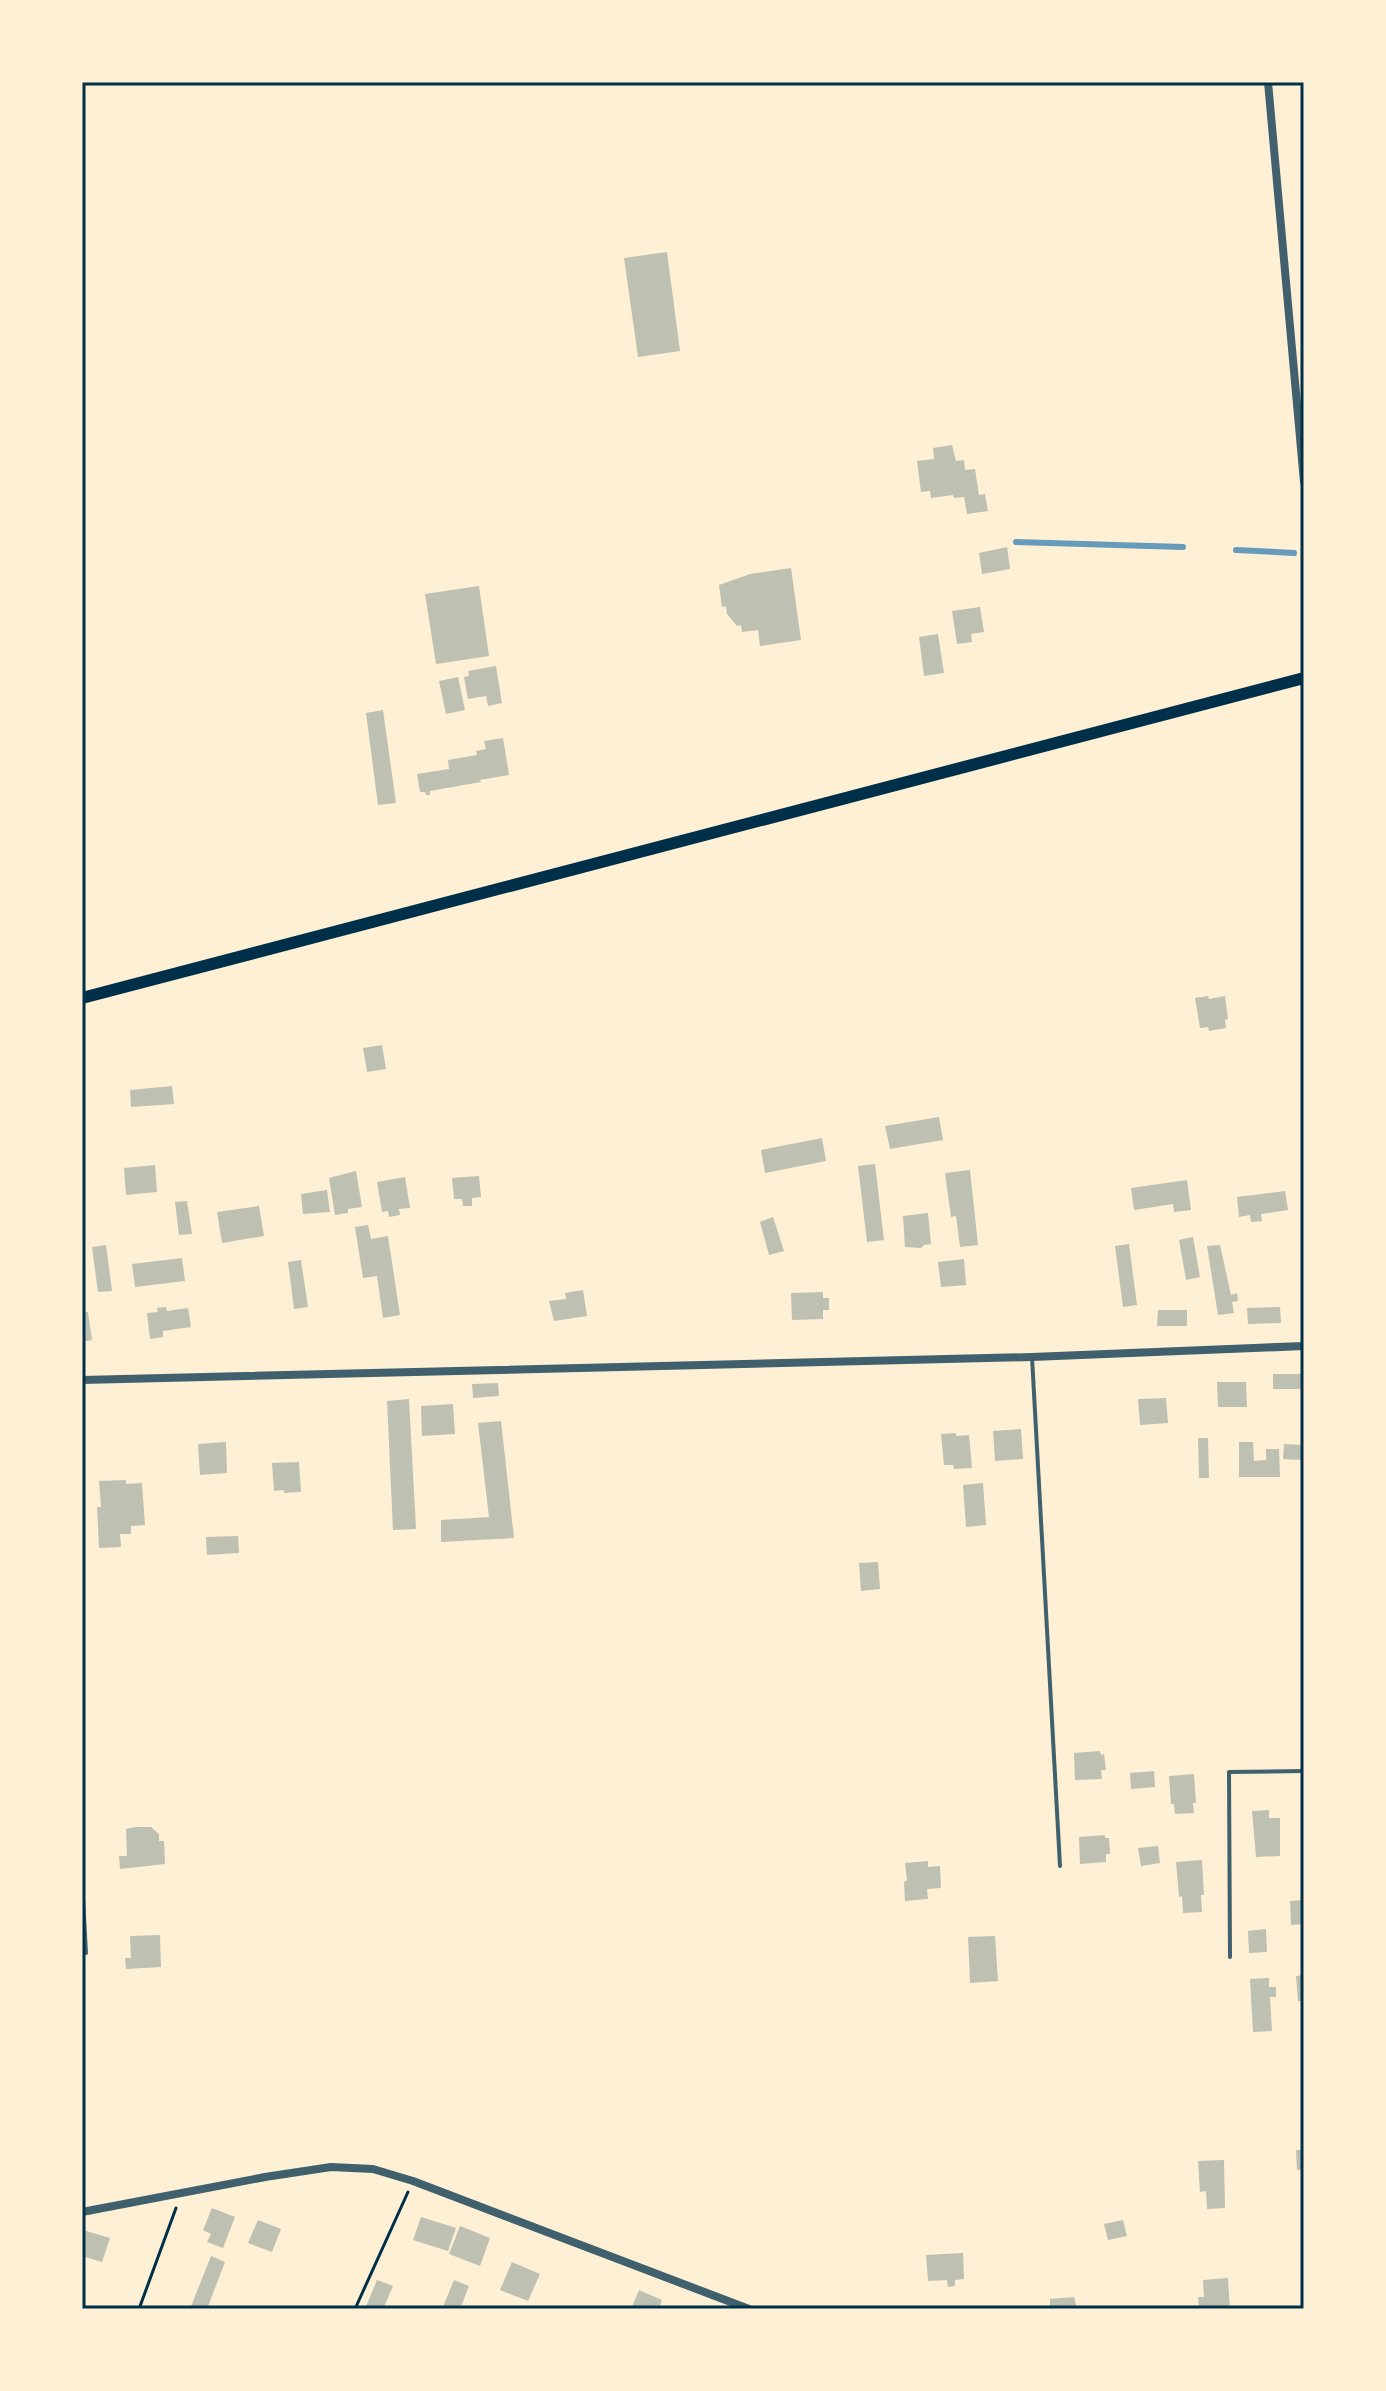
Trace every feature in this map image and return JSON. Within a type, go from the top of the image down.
[{"type":"main road","points":[[82,998],[1304,678]]},
{"type":"street","points":[[1268,82],[1304,482]]},
{"type":"street","points":[[82,1380],[1032,1357],[1304,1346]]},
{"type":"street","points":[[82,2212],[331,2167],[373,2169],[413,2181],[749,2309]]},
{"type":"lane","points":[[1032,1357],[1060,1866]]},
{"type":"lane","points":[[1230,1957],[1229,1772],[1304,1771]]},
{"type":"lane","points":[[82,1880],[86,1953]]},
{"type":"path","points":[[355,2309],[413,2181]]},
{"type":"path","points":[[139,2309],[182,2193]]},
{"type":"building","points":[[667,252],[680,351],[638,357],[624,258]]},
{"type":"building","points":[[952,445],[956,461],[964,460],[965,470],[975,469],[979,495],[985,494],[988,511],[967,514],[964,497],[931,498],[930,491],[921,492],[917,461],[934,459],[933,448]]},
{"type":"building","points":[[1007,547],[1010,569],[982,574],[979,553]]},
{"type":"building","points":[[791,568],[801,640],[760,646],[758,630],[742,632],[741,625],[737,626],[727,614],[726,606],[722,607],[719,585],[750,574]]},
{"type":"building","points":[[479,586],[489,656],[436,664],[425,594]]},
{"type":"building","points":[[980,607],[984,632],[971,634],[972,642],[957,644],[952,611]]},
{"type":"building","points":[[938,634],[944,673],[924,676],[919,637]]},
{"type":"building","points":[[496,666],[502,703],[488,706],[486,696],[468,699],[464,677],[469,676],[468,671]]},
{"type":"building","points":[[458,677],[465,710],[446,714],[439,681]]},
{"type":"building","points":[[383,710],[396,803],[378,805],[366,713]]},
{"type":"building","points":[[503,738],[509,775],[430,791],[430,795],[420,792],[417,774],[449,769],[448,760],[477,755],[476,751],[486,749],[484,741]]},
{"type":"building","points":[[1208,996],[1209,999],[1225,996],[1226,1028],[1209,1031],[1208,1027],[1200,1028],[1195,998]]},
{"type":"building","points":[[382,1045],[386,1069],[367,1072],[363,1048]]},
{"type":"building","points":[[172,1086],[174,1104],[131,1107],[130,1090]]},
{"type":"building","points":[[939,1117],[943,1140],[890,1149],[885,1126]]},
{"type":"building","points":[[822,1138],[826,1161],[765,1173],[761,1150]]},
{"type":"building","points":[[875,1164],[884,1240],[867,1242],[858,1166]]},
{"type":"building","points":[[155,1165],[157,1192],[126,1195],[124,1168]]},
{"type":"building","points":[[970,1170],[978,1245],[960,1247],[956,1216],[951,1217],[945,1173]]},
{"type":"building","points":[[356,1171],[362,1207],[335,1215],[329,1178]]},
{"type":"building","points":[[479,1176],[481,1197],[472,1198],[472,1206],[463,1206],[462,1199],[454,1199],[452,1178]]},
{"type":"building","points":[[405,1177],[410,1208],[399,1209],[400,1215],[389,1217],[388,1211],[382,1212],[377,1182]]},
{"type":"building","points":[[1187,1180],[1191,1210],[1174,1212],[1173,1204],[1134,1210],[1131,1188]]},
{"type":"building","points":[[327,1190],[330,1212],[303,1214],[301,1194]]},
{"type":"building","points":[[1285,1191],[1288,1210],[1261,1214],[1262,1221],[1251,1222],[1250,1215],[1239,1217],[1237,1197]]},
{"type":"building","points":[[187,1201],[192,1234],[179,1235],[175,1202]]},
{"type":"building","points":[[259,1206],[264,1236],[222,1243],[217,1212]]},
{"type":"building","points":[[928,1213],[931,1244],[921,1248],[905,1247],[903,1216]]},
{"type":"building","points":[[773,1217],[784,1251],[769,1255],[760,1222]]},
{"type":"building","points":[[368,1225],[371,1239],[388,1236],[400,1315],[383,1318],[377,1276],[363,1278],[355,1227]]},
{"type":"building","points":[[1193,1237],[1200,1277],[1186,1280],[1179,1240]]},
{"type":"building","points":[[1129,1244],[1137,1305],[1123,1307],[1115,1246]]},
{"type":"building","points":[[106,1245],[112,1291],[98,1292],[92,1247]]},
{"type":"building","points":[[1220,1245],[1231,1295],[1237,1293],[1238,1301],[1232,1302],[1234,1313],[1218,1315],[1207,1246]]},
{"type":"building","points":[[182,1258],[185,1281],[135,1287],[132,1264]]},
{"type":"building","points":[[964,1259],[966,1285],[941,1287],[938,1262]]},
{"type":"building","points":[[301,1260],[308,1307],[294,1309],[288,1262]]},
{"type":"building","points":[[583,1290],[587,1316],[554,1321],[549,1301],[566,1299],[565,1293]]},
{"type":"building","points":[[823,1292],[823,1298],[829,1298],[829,1310],[823,1310],[823,1319],[792,1320],[791,1293]]},
{"type":"building","points":[[166,1307],[167,1311],[188,1308],[191,1327],[163,1331],[163,1337],[150,1339],[147,1313]]},
{"type":"building","points":[[1280,1307],[1281,1323],[1248,1324],[1247,1308]]},
{"type":"building","points":[[1158,1310],[1187,1310],[1187,1326],[1157,1326]]},
{"type":"building","points":[[88,1312],[92,1340],[82,1342],[82,1313]]},
{"type":"building","points":[[1273,1374],[1304,1374],[1304,1389],[1273,1389]]},
{"type":"building","points":[[1217,1382],[1246,1382],[1247,1407],[1218,1407]]},
{"type":"building","points":[[498,1383],[499,1396],[473,1398],[472,1384]]},
{"type":"building","points":[[1166,1398],[1168,1423],[1140,1425],[1138,1399]]},
{"type":"building","points":[[409,1399],[416,1529],[393,1530],[387,1401]]},
{"type":"building","points":[[453,1404],[455,1434],[422,1436],[421,1406]]},
{"type":"building","points":[[501,1421],[514,1538],[441,1542],[441,1520],[489,1517],[478,1423]]},
{"type":"building","points":[[1021,1429],[1023,1459],[995,1461],[993,1431]]},
{"type":"building","points":[[956,1433],[956,1436],[969,1435],[972,1468],[954,1469],[953,1465],[944,1465],[941,1434]]},
{"type":"building","points":[[1198,1438],[1208,1438],[1209,1478],[1199,1478]]},
{"type":"building","points":[[226,1442],[227,1473],[200,1475],[198,1444]]},
{"type":"building","points":[[1239,1442],[1253,1442],[1254,1461],[1266,1460],[1266,1449],[1279,1449],[1280,1477],[1239,1477]]},
{"type":"building","points":[[1284,1444],[1302,1445],[1302,1460],[1283,1459]]},
{"type":"building","points":[[299,1462],[301,1492],[274,1491],[272,1463]]},
{"type":"building","points":[[126,1480],[126,1484],[142,1483],[145,1525],[131,1526],[131,1534],[120,1534],[121,1547],[99,1548],[99,1481]]},
{"type":"building","points":[[983,1483],[986,1525],[966,1527],[963,1485]]},
{"type":"building","points":[[238,1536],[239,1553],[207,1555],[206,1537]]},
{"type":"building","points":[[878,1562],[880,1589],[861,1591],[859,1563]]},
{"type":"building","points":[[1100,1751],[1101,1755],[1104,1754],[1106,1770],[1101,1770],[1102,1779],[1075,1780],[1074,1753]]},
{"type":"building","points":[[1154,1771],[1155,1787],[1131,1789],[1130,1773]]},
{"type":"building","points":[[1194,1774],[1194,1813],[1175,1814],[1169,1776]]},
{"type":"building","points":[[1269,1810],[1269,1818],[1280,1818],[1280,1856],[1256,1857],[1252,1811]]},
{"type":"building","points":[[151,1827],[159,1834],[159,1841],[164,1841],[165,1864],[120,1869],[119,1856],[127,1856],[126,1829]]},
{"type":"building","points":[[1105,1835],[1109,1838],[1110,1854],[1106,1854],[1106,1862],[1080,1864],[1079,1837]]},
{"type":"building","points":[[1158,1846],[1160,1863],[1141,1866],[1138,1848]]},
{"type":"building","points":[[1202,1860],[1202,1912],[1183,1913],[1176,1862]]},
{"type":"building","points":[[928,1861],[928,1867],[940,1866],[941,1888],[927,1889],[928,1899],[905,1901],[905,1863]]},
{"type":"building","points":[[1304,1900],[1304,1924],[1291,1925],[1290,1901]]},
{"type":"building","points":[[1266,1929],[1267,1952],[1249,1953],[1248,1931]]},
{"type":"building","points":[[160,1935],[161,1967],[126,1969],[125,1958],[131,1958],[130,1936]]},
{"type":"building","points":[[995,1936],[998,1981],[970,1983],[968,1937]]},
{"type":"building","points":[[1304,1975],[1304,2001],[1298,2001],[1296,1976]]},
{"type":"building","points":[[1269,1978],[1269,1987],[1276,1987],[1276,1997],[1270,1997],[1272,2031],[1253,2032],[1250,1979]]},
{"type":"building","points":[[1296,2150],[1304,2150],[1304,2169],[1297,2170]]},
{"type":"building","points":[[1224,2160],[1225,2208],[1207,2209],[1206,2191],[1200,2192],[1198,2161]]},
{"type":"building","points":[[212,2208],[235,2217],[223,2248],[207,2242],[211,2234],[203,2230]]},
{"type":"building","points":[[421,2217],[456,2228],[448,2251],[413,2240]]},
{"type":"building","points":[[258,2220],[281,2229],[272,2252],[248,2243]]},
{"type":"building","points":[[1123,2220],[1127,2236],[1108,2240],[1104,2224]]},
{"type":"building","points":[[460,2226],[490,2238],[480,2266],[449,2254]]},
{"type":"building","points":[[83,2230],[110,2238],[102,2262],[82,2256]]},
{"type":"building","points":[[963,2253],[964,2279],[955,2280],[955,2286],[948,2287],[947,2280],[928,2281],[926,2255]]},
{"type":"building","points":[[211,2256],[225,2262],[207,2309],[190,2309]]},
{"type":"building","points":[[512,2262],[540,2274],[528,2301],[500,2290]]},
{"type":"building","points":[[1228,2278],[1230,2309],[1199,2309],[1198,2297],[1204,2297],[1203,2280]]},
{"type":"building","points":[[377,2280],[393,2286],[383,2309],[365,2309]]},
{"type":"building","points":[[454,2280],[469,2286],[460,2309],[442,2309]]},
{"type":"building","points":[[639,2290],[662,2300],[659,2309],[631,2309]]},
{"type":"building","points":[[1074,2297],[1077,2309],[1050,2309],[1050,2299]]},
{"type":"waterway","points":[[1016,542],[1183,547]]},
{"type":"waterway","points":[[1236,550],[1294,553]]}]
